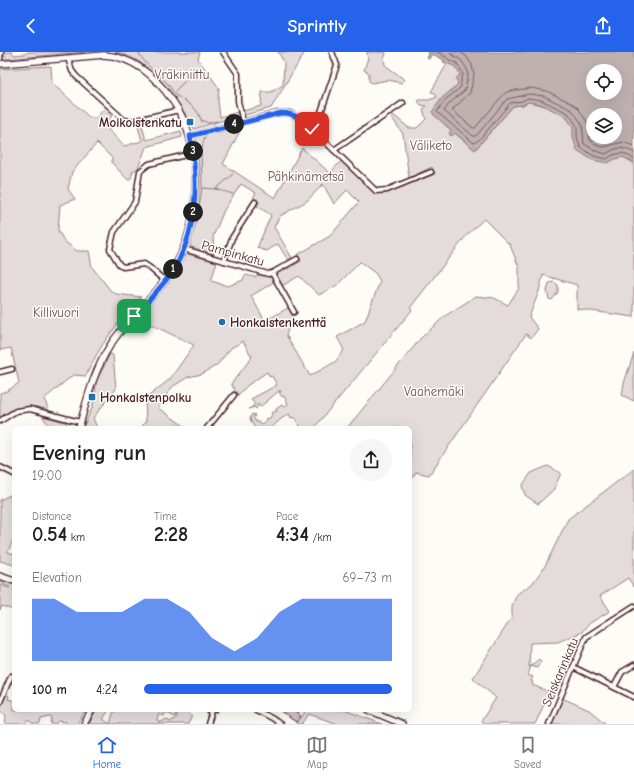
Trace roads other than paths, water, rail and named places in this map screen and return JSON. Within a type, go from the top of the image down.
[{"type":"street","points":[[0,60],[1,52]]},
{"type":"street","points":[[223,52],[238,74],[238,101],[244,122]]},
{"type":"street","points":[[312,129],[319,118],[337,66],[332,52]]},
{"type":"street","points":[[0,64],[104,54],[130,60],[138,65],[160,85],[179,110],[190,136],[194,153],[192,217],[184,249],[165,280],[119,333],[106,352],[93,378],[80,425],[30,409],[16,411],[0,421]]},
{"type":"street","points":[[68,58],[72,71],[76,76],[124,120],[133,121],[179,110]]},
{"type":"street","points":[[334,150],[403,103]]},
{"type":"street","points":[[190,136],[278,113],[290,113],[301,119],[378,192],[387,190],[431,172]]},
{"type":"street","points":[[165,280],[144,264],[126,268],[121,266],[112,254],[109,247],[114,232],[135,202],[138,176],[143,168],[156,162],[194,153]]},
{"type":"street","points":[[224,261],[232,238],[255,202]]},
{"type":"street","name":"Pampinkatu","points":[[184,249],[272,273],[297,259]]},
{"type":"street","points":[[272,273],[294,312]]},
{"type":"street","points":[[0,372],[12,369]]},
{"type":"street","points":[[209,426],[234,395]]},
{"type":"street","points":[[0,467],[12,473]]},
{"type":"street","points":[[0,576],[12,580]]},
{"type":"street","name":"Seiskarinkatu","points":[[549,724],[573,667],[589,635],[634,606]]},
{"type":"street","points":[[614,687],[622,672],[634,665]]},
{"type":"street","points":[[573,667],[634,697]]},
{"type":"street","points":[[0,702],[11,676]]},
{"type":"street","points":[[84,724],[91,712]]},
{"type":"street","points":[[208,724],[211,712]]},
{"type":"street","points":[[260,712],[280,724]]},
{"type":"street","points":[[372,712],[390,722],[402,724]]},
{"type":"water","points":[[428,52],[634,52],[634,163],[623,157],[608,163],[592,160],[577,150],[573,138],[573,127],[566,117],[541,104],[528,102],[523,105],[513,106],[475,150],[455,133],[452,136],[449,134],[451,130],[432,112],[442,98],[457,85],[458,83],[456,79],[460,74],[454,66],[443,62],[444,60],[432,54],[429,59],[427,58],[429,54]]},
{"type":"waterway","points":[[138,52],[148,65],[168,84],[173,92],[198,112],[202,122]]},
{"type":"waterway","points":[[175,91],[187,79]]},
{"type":"waterway","points":[[202,120],[208,123],[217,121]]},
{"type":"waterway","points":[[198,214],[202,188],[201,152],[205,136]]},
{"type":"waterway","points":[[216,189],[233,174]]},
{"type":"waterway","points":[[203,188],[216,189],[233,194]]},
{"type":"place","name":"Moikoistenkatu","points":[[190,122]]},
{"type":"place","name":"Honkaistenkenttä","points":[[222,322]]},
{"type":"place","name":"Honkaistenpolku","points":[[92,397]]},
{"type":"park label","name":"Vräkiniittu","points":[[182,74]]},
{"type":"park label","name":"Väliketo","points":[[431,145]]},
{"type":"park label","name":"Pähkinämetsä","points":[[306,176]]},
{"type":"park label","name":"Killivuori","points":[[56,312]]},
{"type":"park label","name":"Vaahemäki","points":[[434,391]]}]
